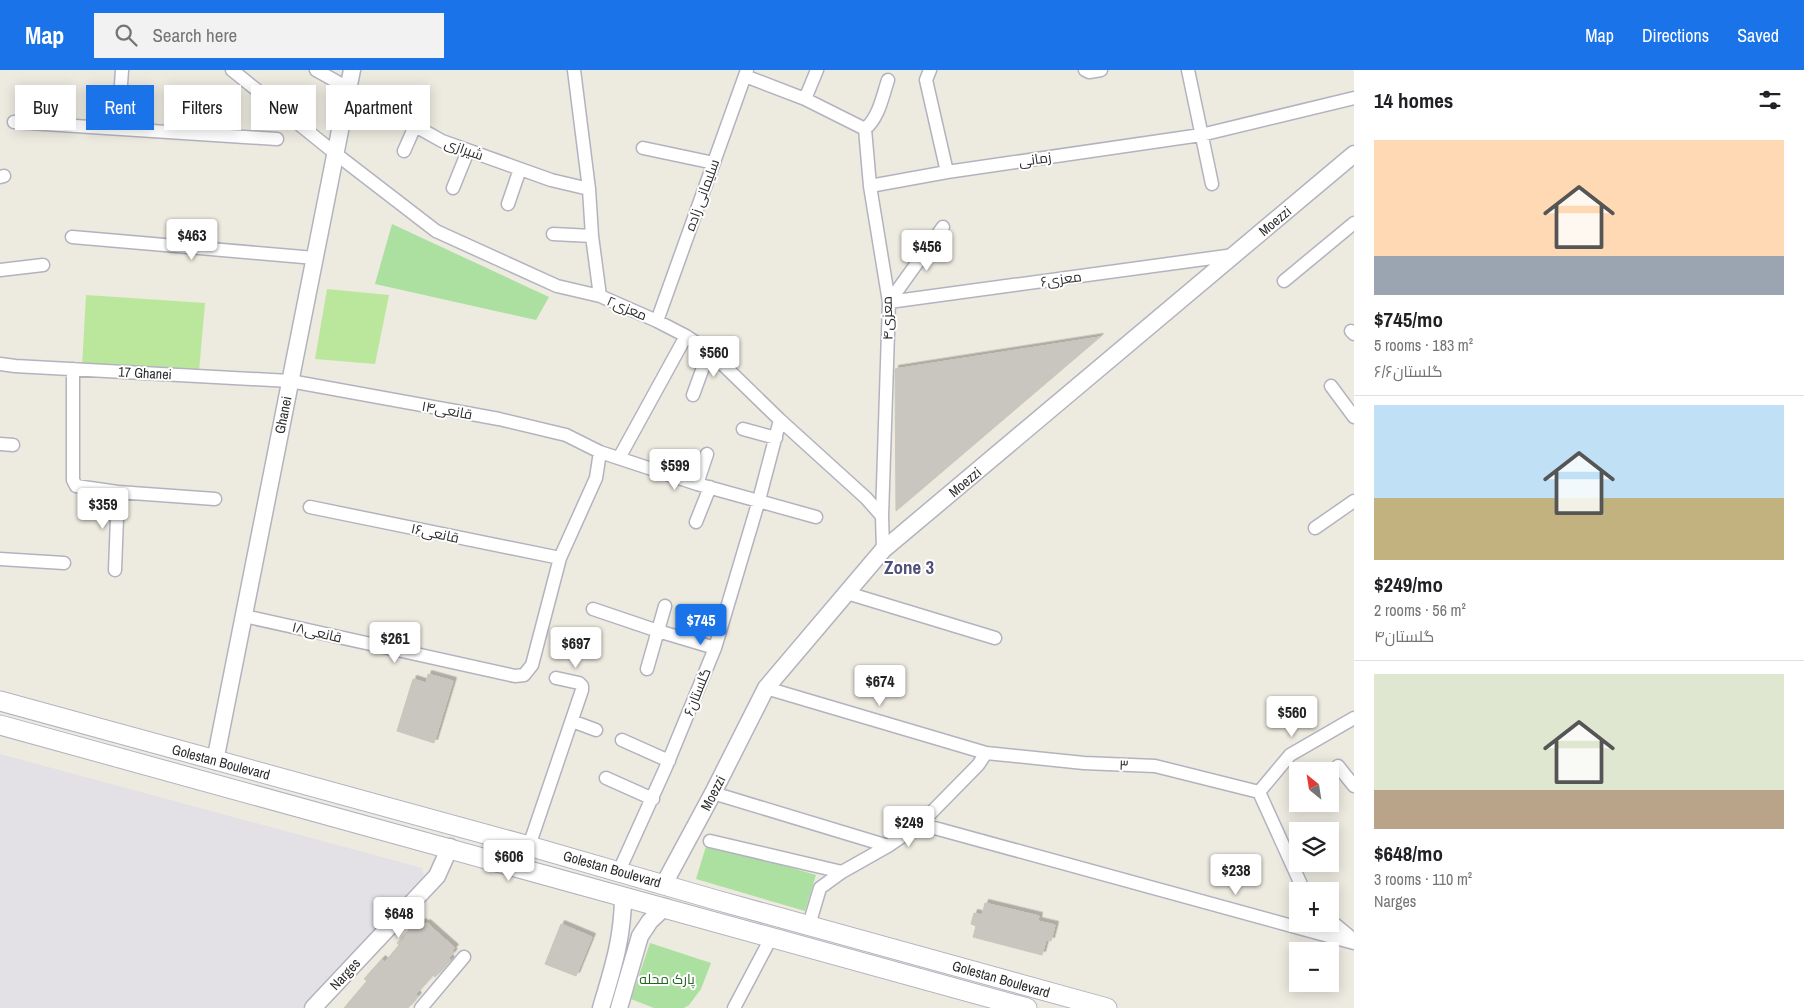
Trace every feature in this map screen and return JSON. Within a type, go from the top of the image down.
[{"type":"main road","name":"Golestan Boulevard","points":[[0,701],[529,846],[1107,1008]]},
{"type":"main road","name":"Golestan Boulevard","points":[[0,724],[1027,1008]]},
{"type":"main road","points":[[748,931],[753,910]]},
{"type":"street","points":[[121,85],[122,70]]},
{"type":"street","name":"۲معزی","points":[[232,70],[336,154],[436,231],[557,286],[600,296],[658,321],[709,351],[780,420],[866,498],[882,516]]},
{"type":"street","name":"شیرازی","points":[[316,70],[344,85]]},
{"type":"street","name":"Ghanei","points":[[350,85],[352,70]]},
{"type":"street","points":[[574,70],[600,296]]},
{"type":"street","points":[[805,98],[817,70]]},
{"type":"street","points":[[930,70],[926,80],[947,172]]},
{"type":"street","points":[[1085,70],[1089,72],[1100,71]]},
{"type":"street","points":[[1188,70],[1212,184]]},
{"type":"street","points":[[746,73],[805,98],[865,129],[872,122],[879,109],[888,80]]},
{"type":"street","name":"سلیمانی زاده","points":[[658,321],[746,73]]},
{"type":"street","name":"زمانی","points":[[870,186],[947,172],[1201,135],[1354,98]]},
{"type":"street","points":[[14,122],[86,126]]},
{"type":"street","name":"۴معزی","points":[[865,129],[870,186],[889,302],[882,516],[884,550]]},
{"type":"street","points":[[147,130],[277,139]]},
{"type":"street","name":"Ghanei","points":[[214,761],[341,130]]},
{"type":"street","points":[[404,151],[412,130]]},
{"type":"street","name":"شیرازی","points":[[421,130],[442,141],[468,151],[551,180],[589,189]]},
{"type":"street","points":[[643,148],[714,163]]},
{"type":"street","points":[[453,188],[468,151]]},
{"type":"street","name":"Moezzi","points":[[664,884],[766,688],[884,550],[1354,154]]},
{"type":"street","points":[[508,204],[520,169]]},
{"type":"street","points":[[1284,281],[1354,223]]},
{"type":"street","points":[[889,302],[943,227]]},
{"type":"street","points":[[552,234],[592,236]]},
{"type":"street","points":[[72,237],[315,258]]},
{"type":"street","name":"۶معزی","points":[[889,302],[1234,256]]},
{"type":"street","points":[[0,270],[43,265]]},
{"type":"street","points":[[620,458],[686,336]]},
{"type":"street","points":[[693,395],[709,351]]},
{"type":"street","name":"17 Ghanei","points":[[0,364],[290,381]]},
{"type":"street","points":[[73,369],[73,480],[76,486],[118,492],[216,499]]},
{"type":"street","name":"۱۴قانعی","points":[[290,381],[499,419],[566,436],[600,452],[704,485],[816,517]]},
{"type":"street","points":[[1331,386],[1354,417]]},
{"type":"street","name":"گلستان۶","points":[[618,871],[653,799],[715,648],[759,500],[780,420]]},
{"type":"street","points":[[743,429],[776,438]]},
{"type":"street","points":[[560,558],[596,478],[600,452]]},
{"type":"street","points":[[696,522],[704,485],[707,454]]},
{"type":"street","points":[[115,570],[118,492]]},
{"type":"street","points":[[1315,528],[1354,501]]},
{"type":"street","name":"۱۶قانعی","points":[[310,507],[560,558]]},
{"type":"street","name":"۱۸قانعی","points":[[244,616],[515,676],[524,675],[532,664],[560,558]]},
{"type":"street","points":[[0,559],[64,562]]},
{"type":"street","points":[[847,592],[995,638]]},
{"type":"street","points":[[647,669],[665,606]]},
{"type":"street","points":[[593,609],[715,648]]},
{"type":"street","points":[[529,846],[572,721],[582,686],[579,683],[556,678]]},
{"type":"street","name":"۳","points":[[766,688],[986,753],[1084,763],[1155,766],[1259,792]]},
{"type":"street","points":[[1300,882],[1259,792],[1290,755],[1354,718]]},
{"type":"street","points":[[572,721],[596,730]]},
{"type":"street","points":[[622,740],[669,760]]},
{"type":"street","points":[[809,925],[820,888],[842,872],[888,846],[920,824],[978,765],[986,753]]},
{"type":"street","points":[[1339,767],[1354,786]]},
{"type":"street","points":[[606,778],[653,799]]},
{"type":"street","points":[[713,793],[888,846]]},
{"type":"street","points":[[920,824],[1354,941]]},
{"type":"street","points":[[710,841],[842,872]]},
{"type":"street","name":"Narges","points":[[313,1008],[437,876],[450,847]]},
{"type":"street","points":[[601,1008],[619,948],[623,921],[623,896]]},
{"type":"street","points":[[619,1008],[640,936],[650,921],[665,907]]},
{"type":"street","points":[[1339,928],[1354,941]]},
{"type":"street","points":[[734,1008],[771,938]]},
{"type":"street","points":[[619,948],[636,952]]},
{"type":"street","points":[[422,1008],[464,957]]},
{"type":"shaded area","points":[[0,754],[422,868],[424,877],[416,889],[305,1008],[0,1008]]},
{"type":"green space","points":[[392,224],[549,297],[536,320],[375,284]]},
{"type":"green space","points":[[327,289],[389,295],[375,364],[315,359]]},
{"type":"green space","points":[[86,295],[205,303],[199,372],[82,367]]},
{"type":"green space","points":[[707,843],[816,875],[805,911],[696,879]]},
{"type":"green space","name":"پارک محله","points":[[650,943],[711,963],[701,989],[689,1005],[684,1008],[654,1008],[631,999]]},
{"type":"building","points":[[1100,337],[896,511],[895,369]]},
{"type":"building","points":[[428,674],[453,681],[434,743],[397,731],[413,679],[426,683]]},
{"type":"building","points":[[985,903],[1039,916],[1038,921],[1055,925],[1051,941],[1046,940],[1042,955],[973,937],[976,926],[971,924],[974,913],[982,915]]},
{"type":"building","points":[[422,922],[427,923],[455,948],[449,958],[451,960],[435,977],[433,975],[416,994],[418,996],[408,1008],[344,1008],[367,981],[364,979],[382,959],[385,962],[399,945],[397,943],[415,923],[418,926]]},
{"type":"building","points":[[561,924],[592,937],[576,976],[545,964]]},
{"type":"district","name":"Zone 3","points":[[909,567]]}]
